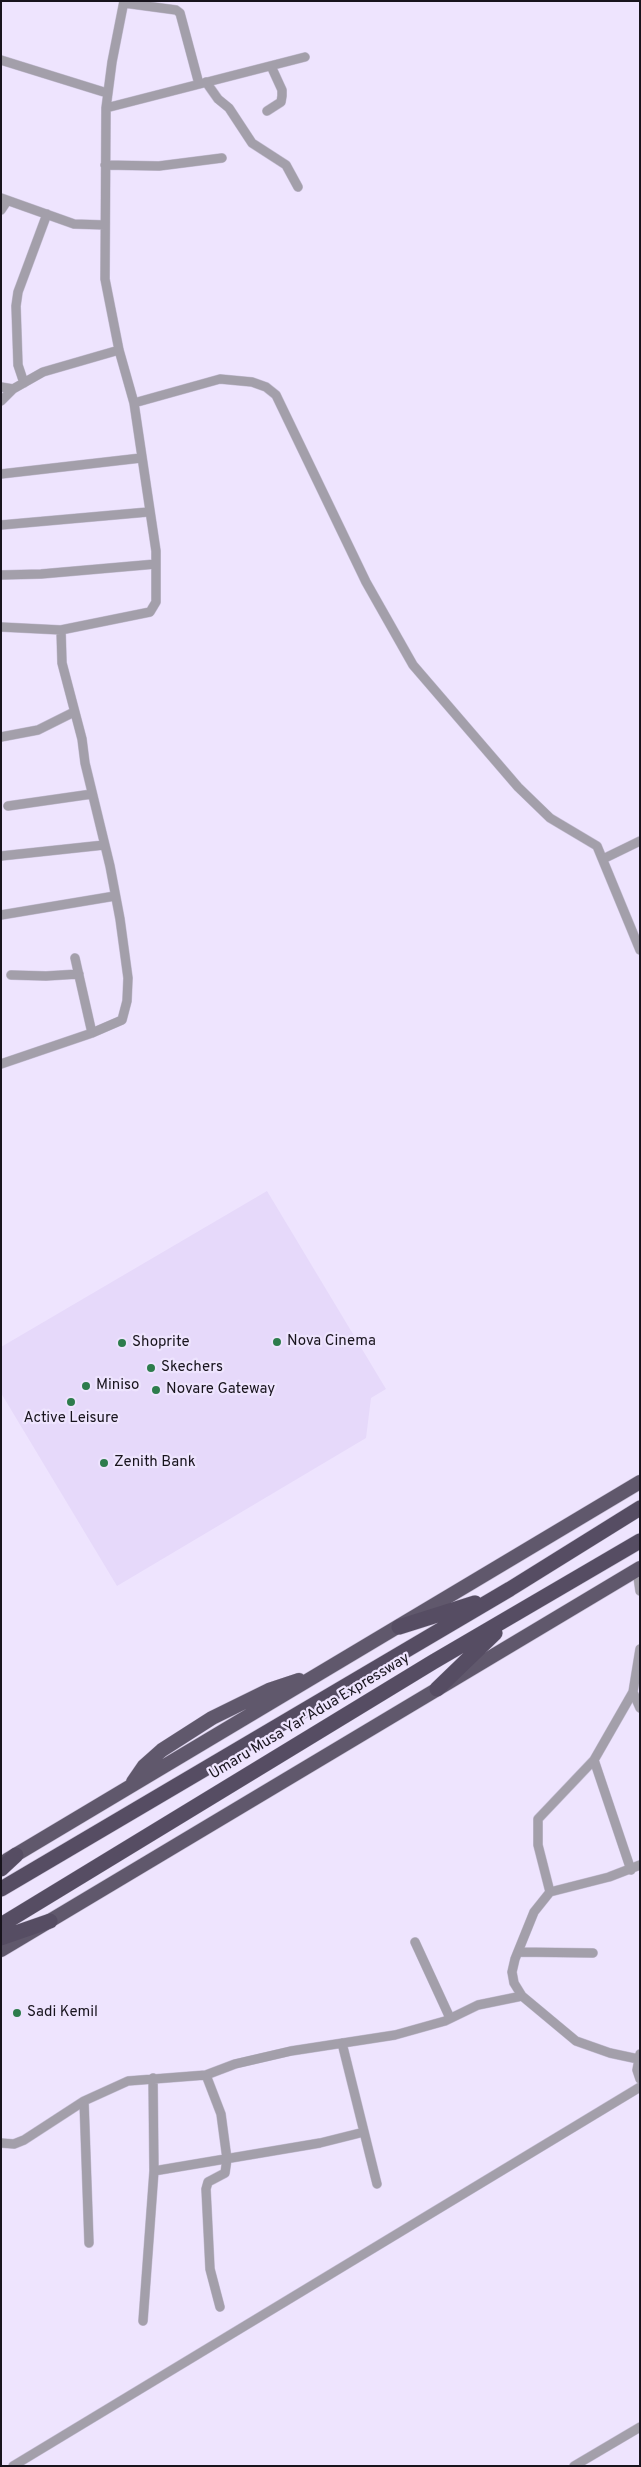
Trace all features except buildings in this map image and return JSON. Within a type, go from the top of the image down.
[{"type":"highway","points":[[1,1864],[640,1482]]},
{"type":"highway","name":"Umaru Musa Yar'Adua Expressway","points":[[1,1889],[498,1596],[638,1509]]},
{"type":"highway","name":"Umaru Musa Yar'Adua Expressway","points":[[1,1925],[513,1616],[638,1543]]},
{"type":"highway","points":[[1,1950],[638,1569]]},
{"type":"highway","points":[[399,1626],[498,1596]]},
{"type":"highway","points":[[437,1689],[513,1616]]},
{"type":"highway","points":[[1,1868],[16,1855]]},
{"type":"highway","points":[[1,1938],[50,1921]]},
{"type":"street","points":[[1,627],[61,630],[150,612],[156,602],[156,564],[134,403],[107,297],[104,262],[107,93],[124,2],[176,10],[180,13],[203,83],[229,108],[252,143],[286,165],[298,186]]},
{"type":"street","points":[[106,108],[306,57]]},
{"type":"street","points":[[1,60],[107,93]]},
{"type":"street","points":[[267,112],[281,102],[282,96],[282,90],[271,66]]},
{"type":"street","points":[[105,165],[159,166],[222,158]]},
{"type":"street","points":[[1,210],[4,200],[74,224],[105,225]]},
{"type":"street","points":[[24,383],[18,364],[16,306],[18,292],[47,214]]},
{"type":"street","points":[[1,402],[13,389],[43,372],[119,350]]},
{"type":"street","points":[[134,403],[220,379],[252,382],[266,387],[276,395],[366,582],[413,665],[518,787],[550,818],[597,846],[640,950]]},
{"type":"street","points":[[1,386],[13,389]]},
{"type":"street","points":[[1,474],[141,458]]},
{"type":"street","points":[[1,525],[148,512]]},
{"type":"street","points":[[1,575],[41,574],[156,564]]},
{"type":"street","points":[[1,1064],[92,1033],[122,1020],[127,1001],[128,978],[116,896],[92,794],[82,739],[62,663],[61,630]]},
{"type":"street","points":[[1,737],[38,730],[74,712]]},
{"type":"street","points":[[8,806],[92,794]]},
{"type":"street","points":[[603,859],[640,841]]},
{"type":"street","points":[[1,856],[104,845]]},
{"type":"street","points":[[1,915],[116,896]]},
{"type":"street","points":[[75,958],[92,1033]]},
{"type":"street","points":[[11,975],[28,977],[79,974]]},
{"type":"street","points":[[638,1569],[640,1591]]},
{"type":"street","points":[[550,1892],[538,1845],[538,1819],[594,1760],[633,1692],[640,1649]]},
{"type":"street","points":[[633,1692],[640,1708]]},
{"type":"street","points":[[594,1760],[630,1870]]},
{"type":"street","points":[[640,1865],[630,1870],[550,1892],[534,1912],[512,1972],[514,1983],[522,1996],[576,2041],[610,2053],[639,2056],[640,2079]]},
{"type":"street","points":[[415,1942],[450,2018]]},
{"type":"street","points":[[518,1952],[593,1953]]},
{"type":"street","points":[[1,2143],[14,2144],[24,2140],[84,2101],[128,2081],[206,2075],[235,2064],[342,2043],[395,2035],[450,2018],[478,2005],[522,1996]]},
{"type":"street","points":[[342,2043],[377,2184]]},
{"type":"street","points":[[206,2075],[221,2114],[226,2159],[225,2173],[208,2182],[206,2189],[210,2270],[220,2307]]},
{"type":"street","points":[[143,2321],[154,2171],[153,2078]]},
{"type":"street","points":[[13,2466],[640,2087]]},
{"type":"street","points":[[84,2101],[89,2243]]},
{"type":"street","points":[[154,2171],[320,2143],[364,2132]]},
{"type":"street","points":[[574,2466],[640,2427]]},
{"type":"shaded area","points":[[267,1191],[386,1389],[371,1398],[366,1438],[117,1586],[1,1393],[1,1347]]},
{"type":"place","name":"Nova Cinema","points":[[277,1342]]},
{"type":"place","name":"Shoprite","points":[[122,1343]]},
{"type":"place","name":"Skechers","points":[[151,1368]]},
{"type":"place","name":"Miniso","points":[[86,1386]]},
{"type":"place","name":"Novare Gateway","points":[[156,1390]]},
{"type":"place","name":"Active Leisure","points":[[71,1402]]},
{"type":"place","name":"Zenith Bank","points":[[104,1463]]},
{"type":"place","name":"Sadi Kemil","points":[[17,2013]]}]
